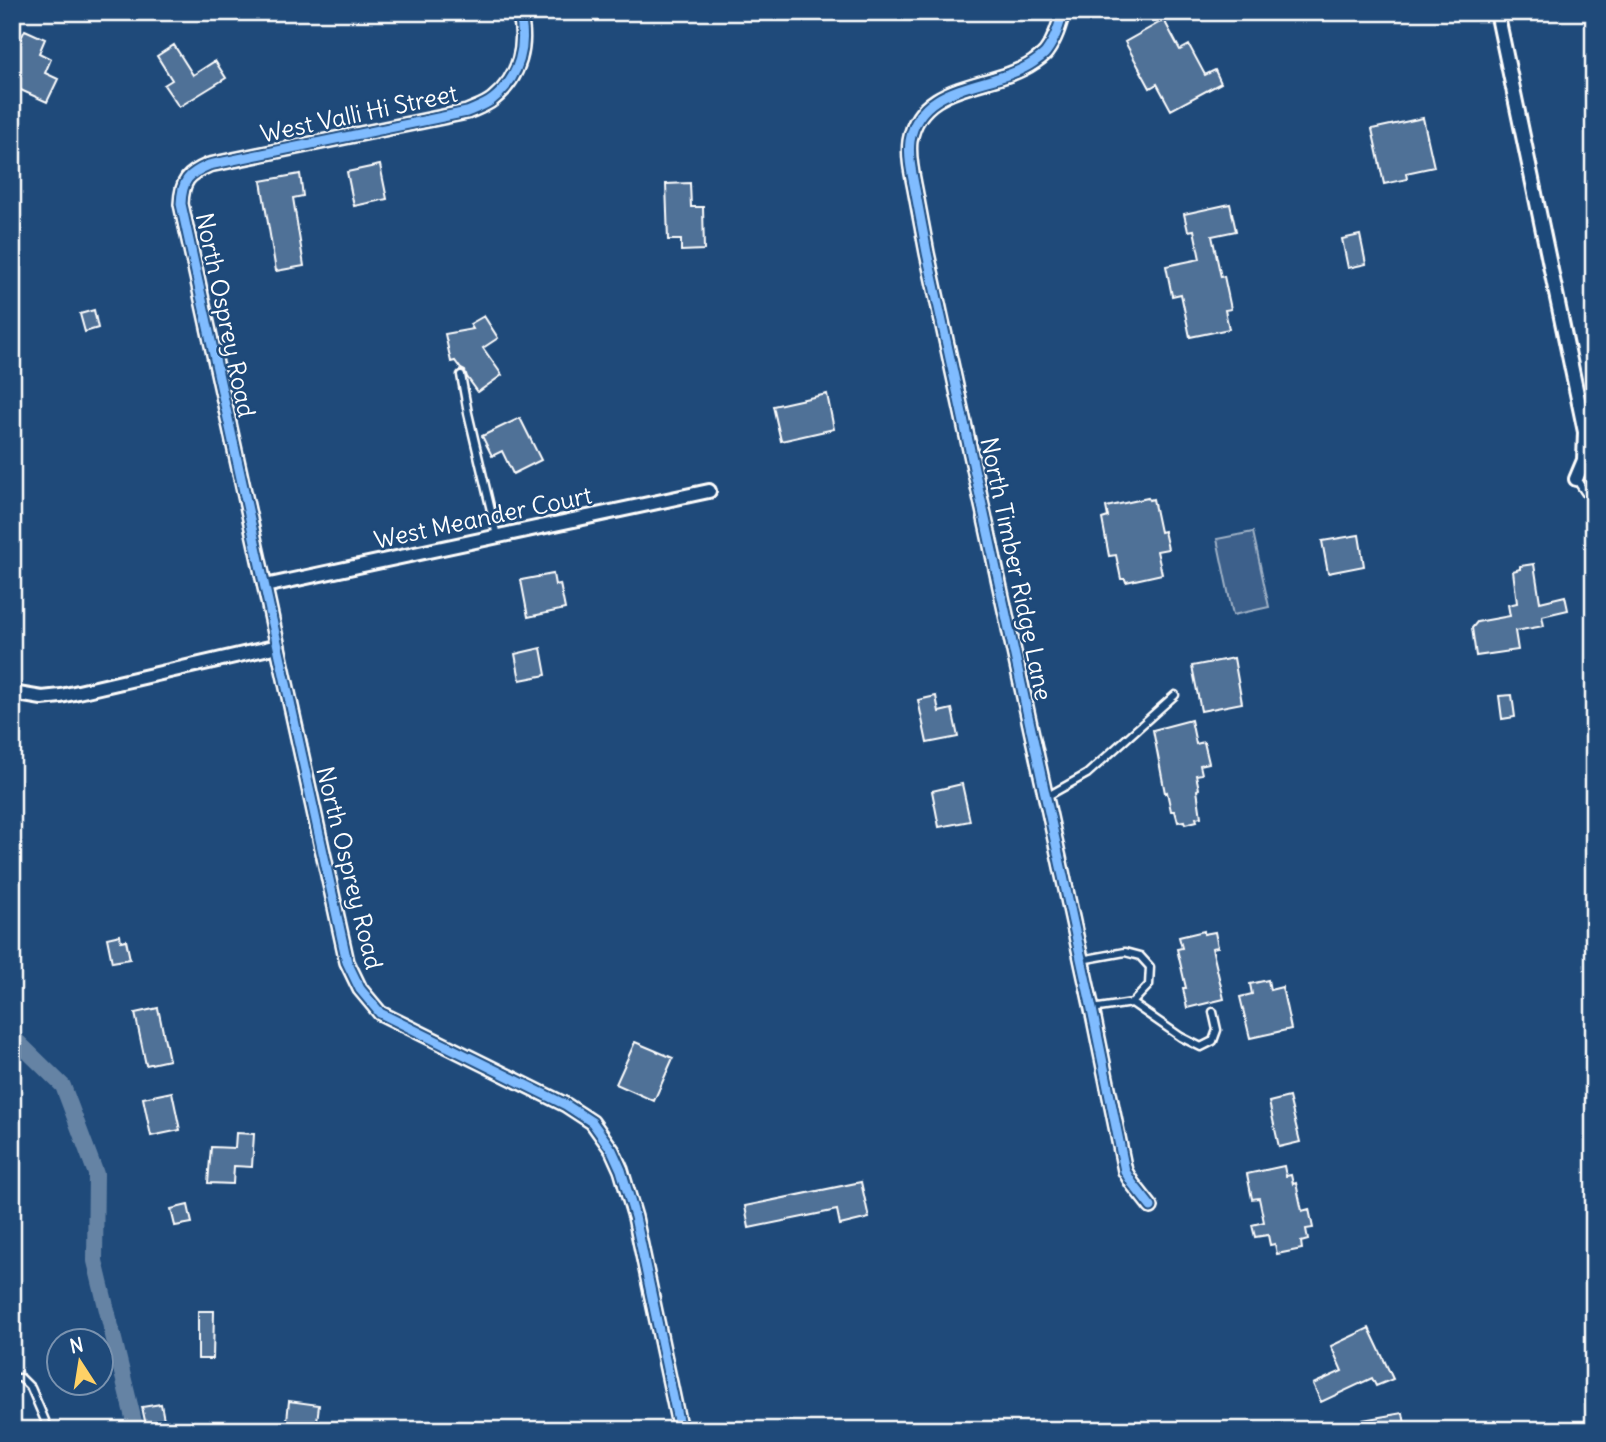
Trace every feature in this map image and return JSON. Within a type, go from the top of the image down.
[{"type":"street","name":"West Valli Hi Street","points":[[188,177],[209,165],[467,112],[491,101],[509,83],[519,62],[523,42],[519,12]]},
{"type":"street","name":"North Timber Ridge Lane","points":[[1063,12],[1058,30],[1046,53],[1025,68],[962,88],[942,97],[924,110],[914,126],[910,162],[927,253],[1125,1171],[1151,1207]]},
{"type":"street","points":[[1497,12],[1585,432],[1584,460],[1576,479]]},
{"type":"street","name":"North Osprey Road","points":[[188,177],[181,188],[181,204],[347,962],[360,989],[380,1013],[566,1105],[592,1122],[612,1150],[635,1217],[680,1430]]},
{"type":"street","name":"West Meander Court","points":[[265,586],[709,491]]},
{"type":"street","points":[[12,693],[42,698],[61,696],[278,646]]},
{"type":"lane","points":[[461,374],[497,536]]},
{"type":"lane","points":[[1576,479],[1594,509]]},
{"type":"lane","points":[[1046,797],[1087,774],[1175,695]]},
{"type":"lane","points":[[1081,960],[1125,952],[1140,956],[1150,967],[1149,985],[1132,1003],[1092,1009]]},
{"type":"lane","points":[[1132,1003],[1181,1037],[1201,1047],[1213,1041],[1217,1030],[1213,1012]]},
{"type":"lane","points":[[12,1378],[21,1378],[31,1388],[49,1430]]},
{"type":"shaded area","points":[[1253,532],[1269,607],[1233,615],[1217,539]]},
{"type":"building","points":[[1164,20],[1180,50],[1189,45],[1205,75],[1215,70],[1221,83],[1171,110],[1157,84],[1150,88],[1125,42]]},
{"type":"building","points":[[25,30],[45,39],[39,53],[51,59],[45,73],[58,79],[47,102],[12,86],[12,56]]},
{"type":"building","points":[[174,45],[193,75],[215,61],[226,78],[179,107],[164,85],[172,80],[157,56]]},
{"type":"building","points":[[1423,118],[1434,167],[1406,173],[1407,179],[1384,184],[1372,129]]},
{"type":"building","points":[[380,165],[387,199],[354,206],[347,172]]},
{"type":"building","points":[[300,174],[303,196],[293,198],[304,266],[276,271],[261,181]]},
{"type":"building","points":[[690,183],[691,207],[703,207],[704,250],[681,251],[681,240],[668,240],[666,184]]},
{"type":"building","points":[[1230,204],[1236,231],[1212,236],[1231,309],[1225,310],[1229,329],[1190,337],[1181,294],[1172,296],[1166,266],[1200,259],[1194,230],[1188,231],[1184,214]]},
{"type":"building","points":[[1360,235],[1366,264],[1348,268],[1342,239]]},
{"type":"building","points":[[94,310],[98,328],[85,332],[80,314]]},
{"type":"building","points":[[484,316],[498,338],[483,348],[502,375],[478,392],[465,371],[455,361],[451,362],[445,334],[473,329],[470,324]]},
{"type":"building","points":[[827,394],[834,429],[781,441],[773,406]]},
{"type":"building","points":[[520,418],[541,460],[513,474],[502,451],[492,456],[482,436]]},
{"type":"building","points":[[1153,499],[1160,532],[1164,531],[1168,549],[1157,551],[1162,574],[1126,582],[1121,579],[1116,555],[1109,556],[1102,519],[1108,517],[1106,507]]},
{"type":"building","points":[[1359,535],[1364,566],[1328,573],[1322,541]]},
{"type":"building","points":[[1534,564],[1540,602],[1565,596],[1568,610],[1542,616],[1544,626],[1515,631],[1518,650],[1476,656],[1472,628],[1477,622],[1510,616],[1508,605],[1517,603],[1513,571],[1520,569],[1520,566]]},
{"type":"building","points":[[553,574],[555,585],[560,584],[565,609],[528,617],[521,580]]},
{"type":"building","points":[[541,648],[546,675],[520,680],[515,654]]},
{"type":"building","points":[[1234,658],[1242,703],[1201,711],[1192,666]]},
{"type":"building","points":[[1512,695],[1515,717],[1502,719],[1499,696]]},
{"type":"building","points":[[936,696],[939,712],[952,709],[958,737],[927,743],[918,700]]},
{"type":"building","points":[[1191,720],[1196,744],[1204,742],[1209,763],[1200,765],[1202,774],[1196,775],[1201,817],[1185,824],[1184,821],[1178,822],[1175,811],[1171,811],[1153,730]]},
{"type":"building","points":[[962,784],[970,821],[939,827],[932,791]]},
{"type":"building","points":[[1204,931],[1204,934],[1215,932],[1218,947],[1212,948],[1224,999],[1187,1008],[1183,988],[1186,988],[1177,949],[1182,948],[1179,937]]},
{"type":"building","points":[[120,935],[121,941],[126,940],[130,959],[112,962],[107,938]]},
{"type":"building","points":[[1268,980],[1270,990],[1282,987],[1291,1029],[1250,1038],[1240,997],[1252,994],[1250,984]]},
{"type":"building","points":[[158,1008],[169,1060],[146,1065],[135,1013]]},
{"type":"building","points":[[635,1042],[673,1058],[654,1101],[616,1084]]},
{"type":"building","points":[[172,1092],[180,1130],[151,1136],[143,1098]]},
{"type":"building","points":[[1289,1097],[1300,1142],[1279,1147],[1269,1102]]},
{"type":"building","points":[[236,1133],[254,1134],[252,1167],[234,1166],[233,1184],[208,1183],[211,1147],[235,1148]]},
{"type":"building","points":[[1284,1166],[1286,1176],[1291,1175],[1293,1184],[1296,1183],[1302,1211],[1309,1209],[1313,1228],[1306,1229],[1308,1240],[1301,1242],[1302,1249],[1277,1254],[1275,1244],[1270,1245],[1268,1235],[1255,1237],[1252,1225],[1264,1222],[1259,1198],[1252,1199],[1247,1174]]},
{"type":"building","points":[[861,1182],[869,1218],[840,1225],[837,1210],[749,1228],[745,1206]]},
{"type":"building","points":[[188,1205],[192,1223],[175,1226],[171,1209]]},
{"type":"building","points":[[198,1311],[214,1311],[213,1359],[198,1359]]},
{"type":"building","points":[[1369,1328],[1393,1379],[1376,1386],[1372,1378],[1321,1402],[1313,1384],[1342,1371],[1331,1346]]},
{"type":"building","points":[[289,1401],[319,1405],[316,1430],[286,1430]]},
{"type":"building","points":[[161,1404],[166,1430],[147,1430],[142,1407]]},
{"type":"building","points":[[1403,1413],[1406,1430],[1345,1430],[1345,1423]]},
{"type":"waterway","points":[[12,1041],[19,1043],[63,1086],[96,1174],[95,1261],[136,1430]]},
{"type":"cycle path","points":[[519,12],[523,36],[520,60],[510,81],[487,103],[467,112],[209,165],[196,172],[185,183],[181,204],[347,962],[360,989],[380,1013],[566,1105],[592,1122],[612,1150],[635,1217],[680,1430]]},
{"type":"cycle path","points":[[1063,12],[1049,47],[1034,62],[1018,71],[961,89],[928,107],[917,121],[910,141],[910,159],[927,253],[1125,1171],[1151,1207]]}]
